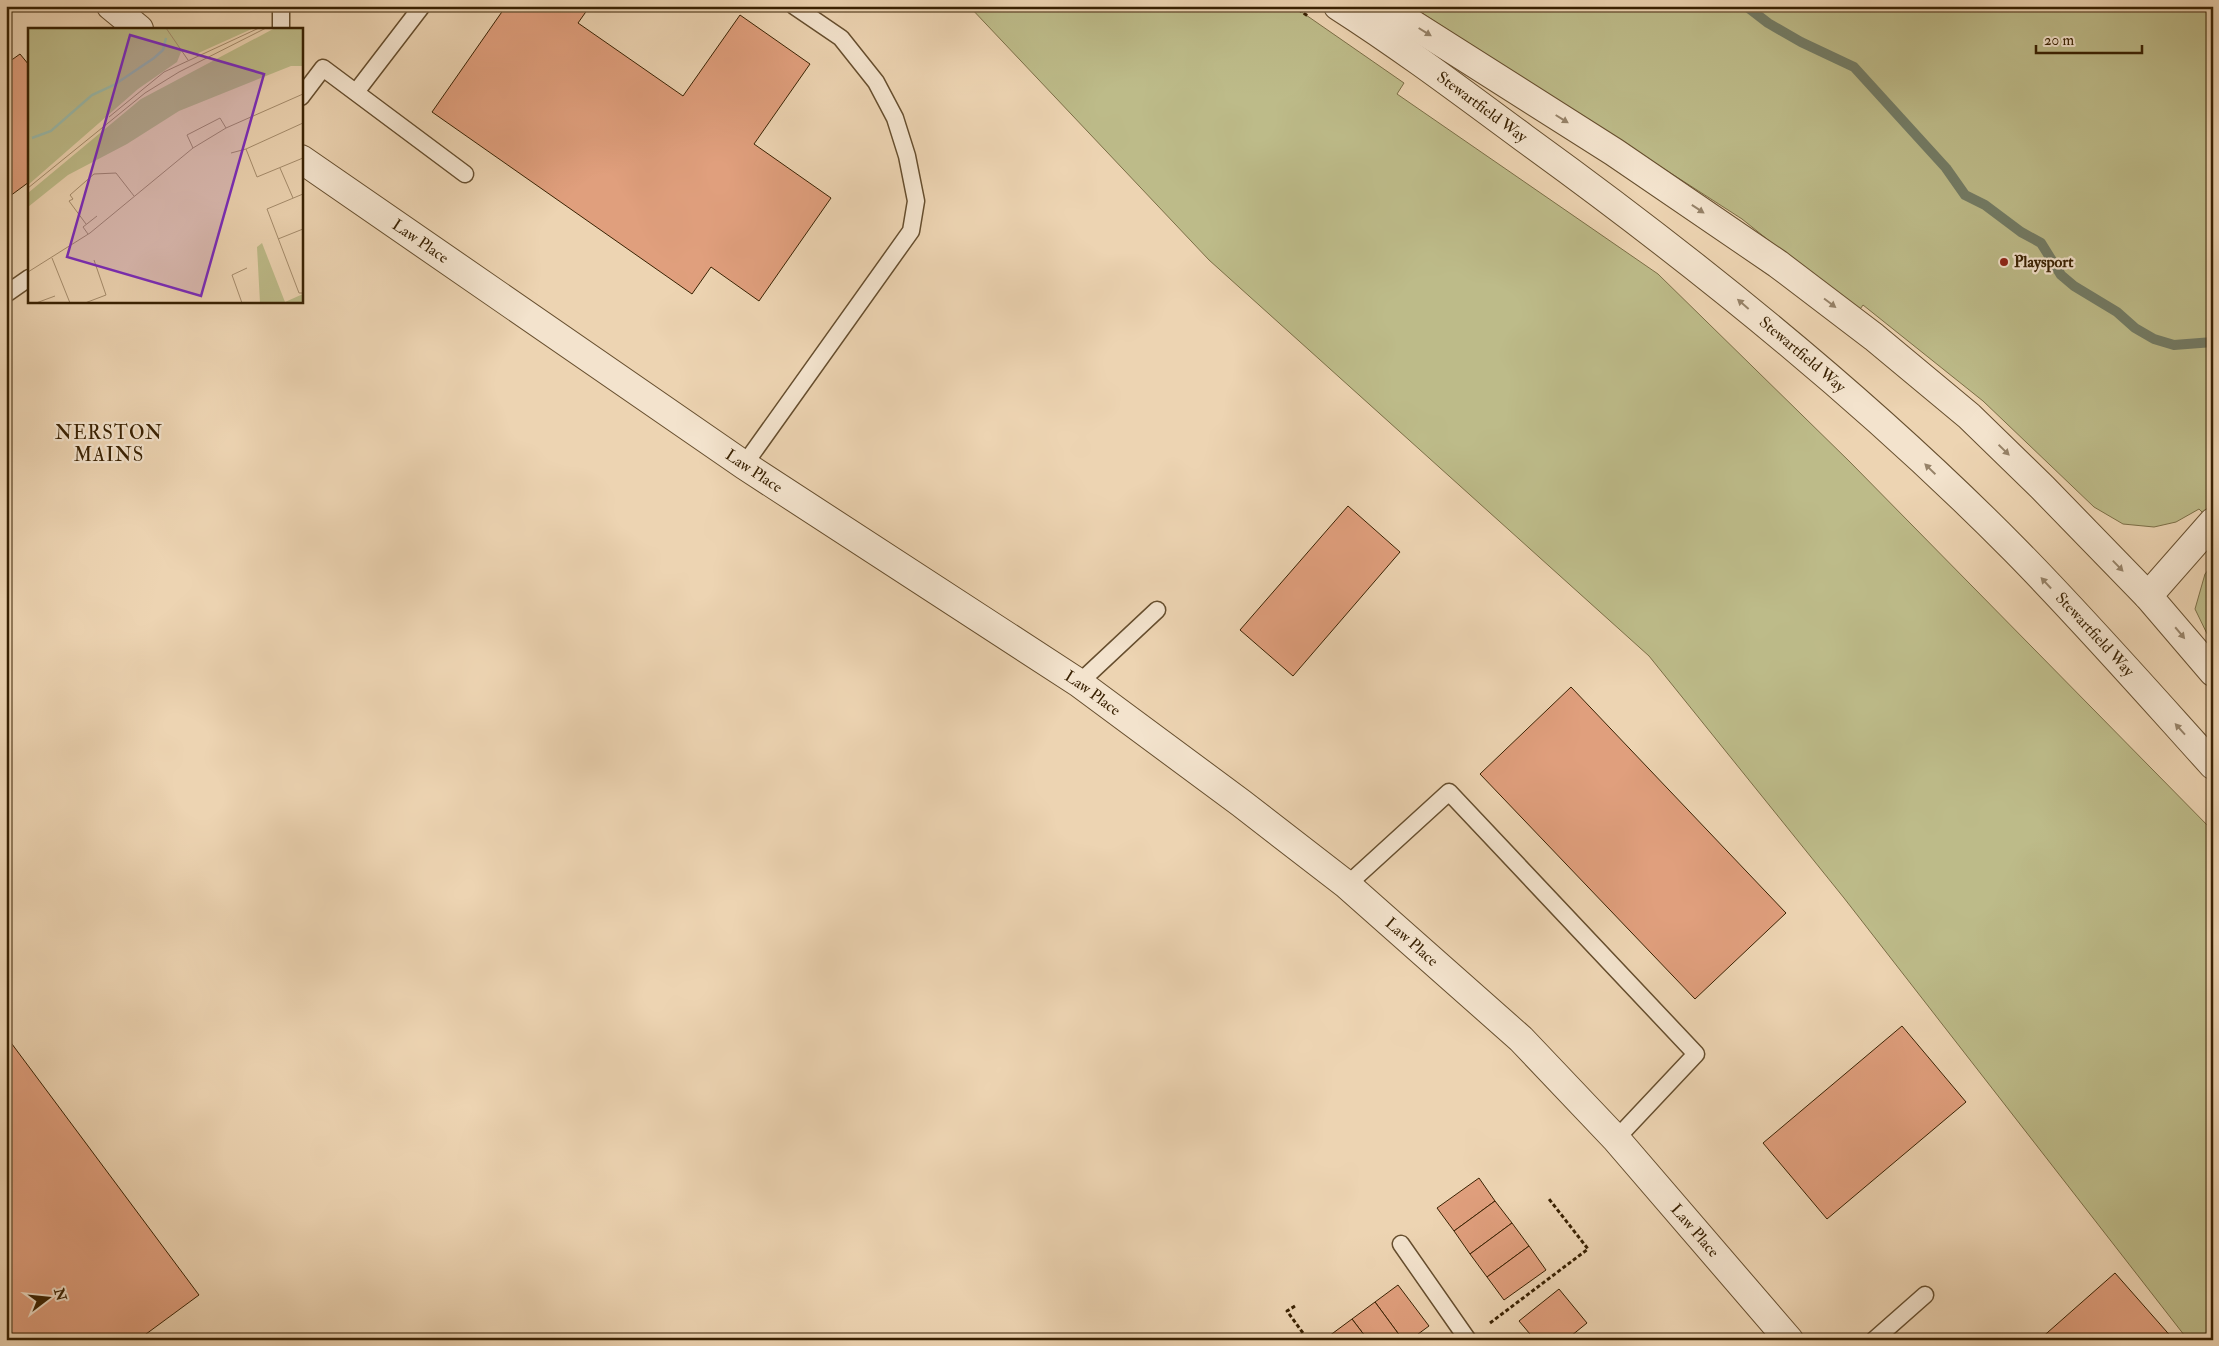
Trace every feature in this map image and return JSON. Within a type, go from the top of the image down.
[{"type":"street","points":[[111,6],[138,28]]},
{"type":"street","name":"Stewartfield Way","points":[[1338,6],[1380,33],[1567,168],[1726,289],[1897,437],[2015,550],[2213,765]]},
{"type":"street","name":"Stewartfield Way","points":[[1384,6],[1623,158],[1778,264],[1867,331],[1969,416],[2148,596],[2213,672]]},
{"type":"street","name":"Law Place","points":[[302,160],[744,465],[1079,683],[1241,803],[1347,885],[1521,1039],[1616,1138],[1789,1340]]},
{"type":"street","points":[[2148,596],[2213,522]]},
{"type":"lane","points":[[281,6],[281,28]]},
{"type":"lane","points":[[356,92],[422,6]]},
{"type":"lane","points":[[744,465],[911,231],[916,201],[908,156],[895,118],[876,82],[841,38],[794,6]]},
{"type":"lane","points":[[302,96],[323,68],[465,174]]},
{"type":"lane","points":[[6,294],[28,279]]},
{"type":"lane","points":[[1079,683],[1157,610]]},
{"type":"lane","points":[[1347,885],[1449,792],[1696,1054],[1616,1138]]},
{"type":"lane","points":[[1401,1244],[1468,1339]]},
{"type":"lane","points":[[1874,1340],[1925,1295]]},
{"type":"path","points":[[1294,6],[1309,17]]},
{"type":"path","points":[[1468,1339],[1588,1249],[1549,1200]]},
{"type":"path","points":[[1295,1306],[1286,1311],[1308,1340]]},
{"type":"shaded area","points":[[969,6],[1293,6],[1404,83],[1397,94],[1658,274],[1850,462],[2213,831],[2213,1340],[2188,1340],[1844,898],[1649,656],[1209,260]]},
{"type":"shaded area","name":"Playsport","points":[[1411,6],[2213,6],[2213,523],[2199,509],[2176,522],[2154,527],[2123,524],[2094,507],[1983,401],[1863,305],[1858,312],[1742,219]]},
{"type":"shaded area","points":[[2213,564],[2213,646],[2195,609],[2205,574]]},
{"type":"building","points":[[506,6],[590,6],[578,23],[683,96],[740,15],[810,64],[754,144],[831,198],[759,301],[711,267],[692,294],[432,112]]},
{"type":"building","points":[[20,54],[28,64],[28,183],[6,199],[6,64]]},
{"type":"building","points":[[1348,506],[1400,552],[1293,676],[1240,630]]},
{"type":"building","points":[[1571,687],[1786,913],[1695,999],[1480,774]]},
{"type":"building","points":[[1902,1026],[1966,1102],[1827,1219],[1763,1143]]},
{"type":"building","points":[[6,1036],[199,1295],[142,1337],[144,1340],[6,1340]]},
{"type":"building","points":[[1479,1178],[1495,1201],[1454,1231],[1437,1208]]},
{"type":"building","points":[[1495,1201],[1512,1223],[1470,1254],[1454,1231]]},
{"type":"building","points":[[1512,1223],[1529,1246],[1487,1277],[1470,1254]]},
{"type":"building","points":[[1529,1246],[1546,1270],[1504,1300],[1487,1277]]},
{"type":"building","points":[[2115,1273],[2174,1340],[2039,1340]]},
{"type":"building","points":[[1398,1285],[1429,1326],[1410,1340],[1403,1340],[1375,1302]]},
{"type":"building","points":[[1559,1289],[1587,1323],[1566,1340],[1535,1340],[1519,1321]]},
{"type":"building","points":[[1375,1302],[1403,1340],[1368,1340],[1352,1319]]},
{"type":"building","points":[[1352,1319],[1368,1340],[1331,1340],[1329,1336]]},
{"type":"waterway","points":[[1746,6],[1768,23],[1801,42],[1854,67],[1946,168],[1965,195],[1985,205],[2021,232],[2041,243],[2061,275],[2074,286],[2117,312],[2135,328],[2154,339],[2174,345],[2213,342]]},
{"type":"place","name":"Playsport","points":[[2004,262]]},
{"type":"district","name":"NERSTON MAINS","points":[[109,444]]}]
